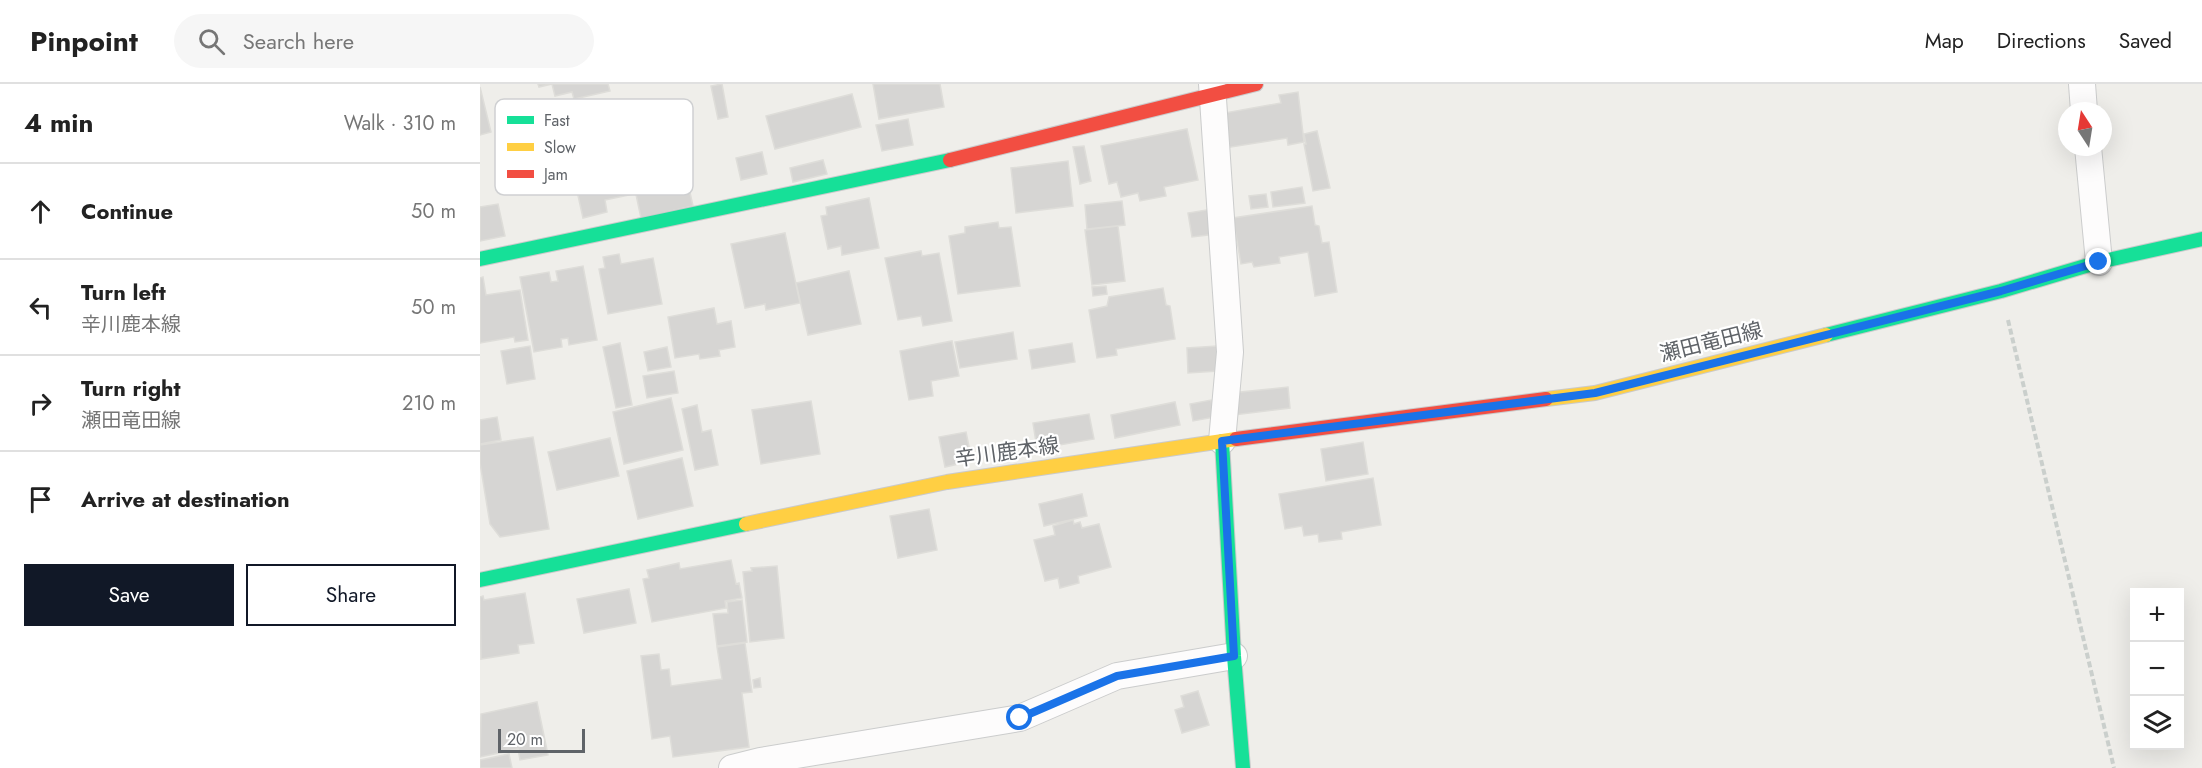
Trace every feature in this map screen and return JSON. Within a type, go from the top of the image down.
[{"type":"main road","points":[[480,259],[965,157],[1213,89],[1256,84]]},
{"type":"main road","name":"瀬田竜田線","points":[[1222,441],[1595,393],[2001,291],[2099,262],[2202,239]]},
{"type":"main road","points":[[1222,441],[1234,656],[1243,768]]},
{"type":"main road","name":"辛川鹿本線","points":[[480,580],[947,482],[1222,441]]},
{"type":"street","points":[[2082,84],[2083,102]]},
{"type":"street","points":[[1213,89],[1230,352],[1222,441]]},
{"type":"street","points":[[2089,156],[2099,262]]},
{"type":"street","points":[[732,768],[760,761],[1020,718],[1117,676],[1234,656]]},
{"type":"path","points":[[2001,291],[2114,768]]},
{"type":"building","points":[[552,84],[608,84],[610,91],[574,99],[572,92],[555,96]]},
{"type":"building","points":[[722,84],[728,117],[718,119],[711,86]]},
{"type":"building","points":[[873,84],[940,84],[944,107],[879,119]]},
{"type":"building","points":[[480,87],[491,132],[480,135]]},
{"type":"building","points":[[1298,92],[1304,142],[1288,145],[1287,138],[1225,148],[1219,114],[1281,103],[1279,95]]},
{"type":"building","points":[[852,94],[861,127],[775,149],[766,116]]},
{"type":"building","points":[[908,119],[913,145],[882,151],[876,125]]},
{"type":"building","points":[[1187,129],[1198,180],[1164,187],[1166,196],[1140,201],[1138,193],[1121,197],[1117,182],[1109,184],[1101,146]]},
{"type":"building","points":[[1317,131],[1330,188],[1313,191],[1304,134]]},
{"type":"building","points":[[1084,146],[1091,181],[1080,184],[1073,147]]},
{"type":"building","points":[[762,152],[767,174],[741,180],[736,158]]},
{"type":"building","points":[[823,160],[827,174],[793,182],[790,168]]},
{"type":"building","points":[[1068,161],[1073,206],[1016,213],[1011,168]]},
{"type":"building","points":[[1302,187],[1305,203],[1273,207],[1271,192]]},
{"type":"building","points":[[1266,194],[1268,207],[1251,209],[1249,196]]},
{"type":"building","points":[[578,195],[629,195],[605,200],[607,212],[583,218]]},
{"type":"building","points":[[636,195],[691,195],[693,206],[641,218]]},
{"type":"building","points":[[869,198],[879,248],[842,255],[841,246],[828,249],[821,216],[827,215],[826,207]]},
{"type":"building","points":[[1122,201],[1125,225],[1087,229],[1085,205]]},
{"type":"building","points":[[498,204],[505,236],[480,241],[480,207]]},
{"type":"building","points":[[1312,206],[1315,225],[1319,226],[1322,243],[1329,242],[1337,292],[1315,296],[1308,252],[1279,257],[1280,263],[1254,267],[1252,262],[1241,264],[1233,218]]},
{"type":"building","points":[[1212,209],[1216,234],[1192,237],[1188,213]]},
{"type":"building","points":[[998,222],[999,228],[1011,227],[1020,286],[958,294],[949,236],[965,233],[965,227]]},
{"type":"building","points":[[1118,226],[1125,281],[1092,285],[1085,230]]},
{"type":"building","points":[[785,233],[800,303],[766,310],[765,304],[745,308],[731,244]]},
{"type":"building","points":[[921,251],[922,256],[939,253],[952,321],[923,326],[921,316],[898,320],[885,258]]},
{"type":"building","points":[[619,254],[621,264],[653,258],[662,304],[608,314],[599,269],[605,268],[603,257]]},
{"type":"building","points":[[583,266],[597,340],[569,345],[568,338],[561,339],[562,347],[534,352],[520,277],[549,272],[551,282],[558,281],[556,271]]},
{"type":"building","points":[[849,271],[861,324],[808,335],[796,283]]},
{"type":"building","points":[[483,277],[486,295],[520,290],[528,340],[515,342],[514,337],[480,343],[480,278]]},
{"type":"building","points":[[1106,286],[1107,294],[1093,296],[1092,287]]},
{"type":"building","points":[[1163,288],[1166,305],[1170,306],[1175,339],[1116,349],[1117,355],[1097,358],[1089,310],[1107,306],[1109,297]]},
{"type":"building","points":[[714,308],[717,324],[731,321],[735,347],[719,350],[720,356],[700,359],[699,354],[675,358],[668,317]]},
{"type":"building","points":[[1013,332],[1017,359],[960,368],[955,342]]},
{"type":"building","points":[[952,341],[959,376],[931,381],[933,396],[909,400],[900,351]]},
{"type":"building","points":[[620,343],[632,405],[616,408],[603,347]]},
{"type":"building","points":[[1072,343],[1075,362],[1032,369],[1029,350]]},
{"type":"building","points":[[530,346],[535,379],[507,384],[501,351]]},
{"type":"building","points":[[1217,346],[1218,371],[1188,373],[1187,348]]},
{"type":"building","points":[[667,347],[671,367],[648,371],[644,352]]},
{"type":"building","points":[[674,371],[678,393],[647,398],[643,376]]},
{"type":"building","points":[[1288,387],[1290,408],[1234,415],[1231,393]]},
{"type":"building","points":[[671,398],[683,450],[624,464],[613,412]]},
{"type":"building","points":[[1211,400],[1215,417],[1193,421],[1190,404]]},
{"type":"building","points":[[811,401],[820,454],[761,464],[752,410]]},
{"type":"building","points":[[1175,402],[1180,425],[1115,438],[1111,415]]},
{"type":"building","points":[[697,405],[702,432],[711,430],[718,465],[695,470],[682,409]]},
{"type":"building","points":[[1089,414],[1094,439],[1037,449],[1033,423]]},
{"type":"building","points":[[497,417],[501,440],[480,444],[480,420]]},
{"type":"building","points":[[966,432],[972,461],[945,467],[939,437]]},
{"type":"building","points":[[533,437],[549,529],[500,537],[490,524],[480,463],[480,445]]},
{"type":"building","points":[[610,438],[619,476],[557,490],[548,452]]},
{"type":"building","points":[[1363,442],[1368,474],[1326,481],[1321,449]]},
{"type":"building","points":[[682,458],[693,506],[638,519],[627,471]]},
{"type":"building","points":[[1373,478],[1381,525],[1341,532],[1342,539],[1319,542],[1318,534],[1304,536],[1302,526],[1285,529],[1279,494]]},
{"type":"building","points":[[1082,494],[1087,516],[1044,526],[1039,504]]},
{"type":"building","points":[[929,509],[937,550],[898,558],[890,516]]},
{"type":"building","points":[[1073,520],[1074,524],[1080,522],[1082,528],[1099,524],[1111,567],[1078,576],[1079,583],[1060,588],[1058,578],[1045,581],[1034,540],[1055,535],[1053,526]]},
{"type":"building","points":[[731,560],[736,584],[739,583],[742,598],[725,601],[726,608],[652,622],[643,579],[649,578],[647,570],[679,563],[680,569]]},
{"type":"building","points":[[777,566],[784,638],[750,642],[743,572],[752,571],[751,568]]},
{"type":"building","points":[[629,589],[636,623],[584,633],[577,599]]},
{"type":"building","points":[[525,593],[534,643],[518,645],[519,653],[481,659],[480,597],[483,596],[484,600]]},
{"type":"building","points":[[742,600],[747,642],[717,646],[713,614],[728,613],[727,602]]},
{"type":"building","points":[[745,643],[752,692],[742,693],[749,747],[673,757],[670,736],[652,739],[641,656],[659,654],[661,670],[669,669],[671,686],[722,679],[717,647]]},
{"type":"building","points":[[760,678],[761,687],[754,688],[753,680]]},
{"type":"building","points":[[1198,691],[1209,725],[1182,733],[1175,710],[1184,707],[1181,696]]},
{"type":"building","points":[[537,702],[548,755],[520,760],[518,749],[480,757],[481,714]]},
{"type":"building","points":[[509,754],[512,768],[480,768],[480,760]]},
{"type":"traffic: fast","points":[[480,259],[950,160]]},
{"type":"traffic: fast","points":[[1826,335],[2001,291],[2099,262],[2202,239]]},
{"type":"traffic: fast","points":[[1222,441],[1234,656],[1243,768]]},
{"type":"traffic: fast","points":[[480,580],[746,524]]},
{"type":"traffic: slow","points":[[1546,399],[1595,393],[1826,335]]},
{"type":"traffic: slow","points":[[746,524],[947,482],[1236,439]]},
{"type":"traffic: jam","points":[[950,160],[1256,84]]},
{"type":"traffic: jam","points":[[1236,439],[1546,399]]},
{"type":"route","points":[[1020,718],[1117,676],[1234,656],[1222,441],[1595,393],[2001,291],[2099,262]]}]
